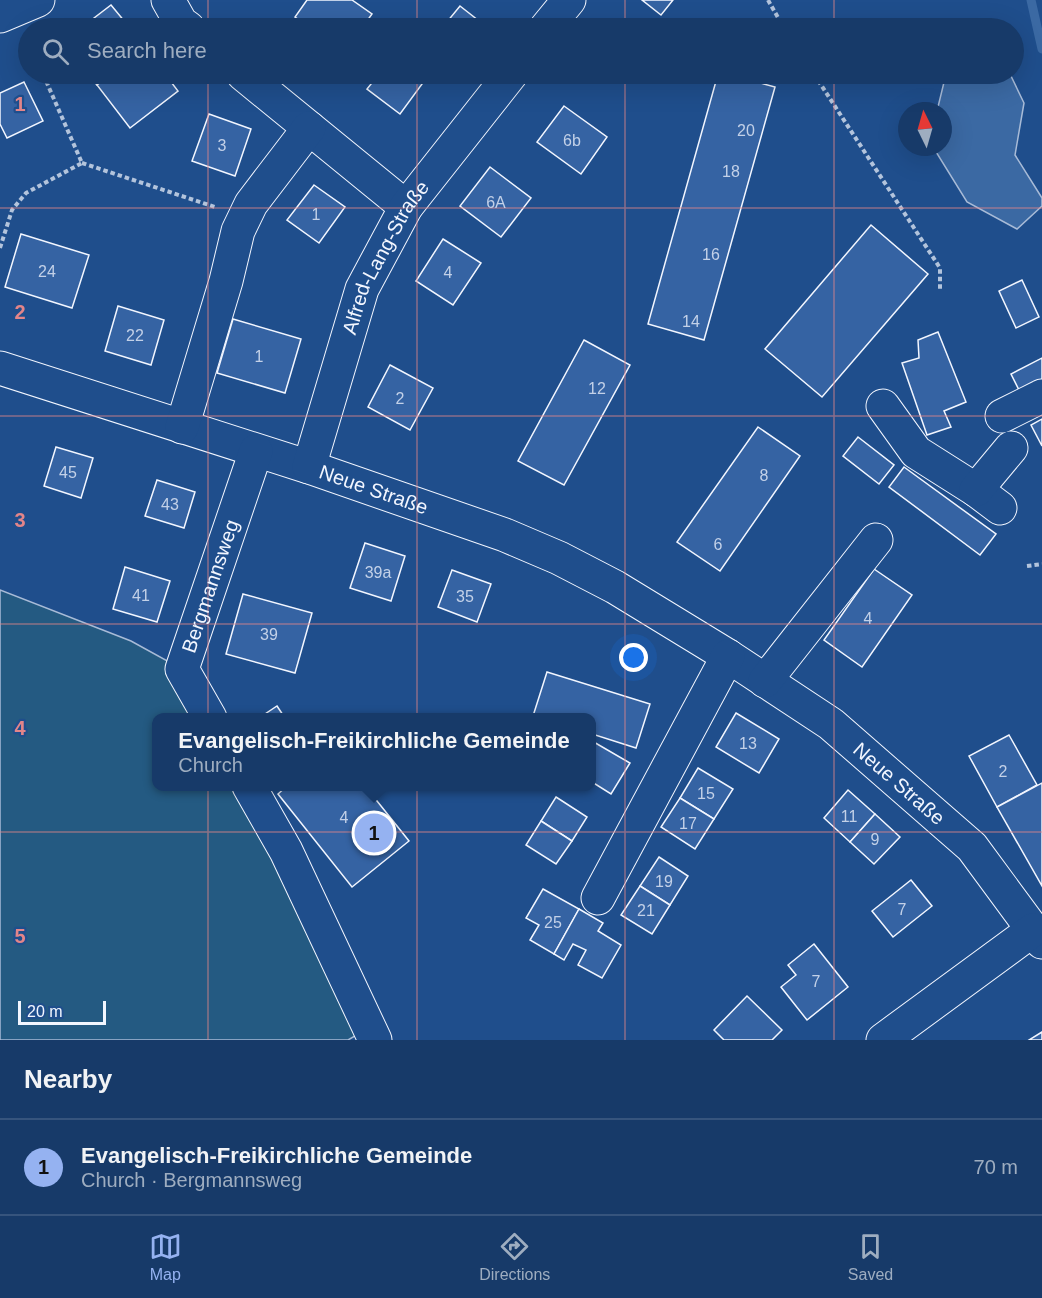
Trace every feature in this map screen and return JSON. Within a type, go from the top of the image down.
[{"type":"street","points":[[0,16],[38,0]]},
{"type":"street","points":[[168,0],[179,18]]},
{"type":"street","points":[[554,18],[569,0]]},
{"type":"street","points":[[255,84],[406,207]]},
{"type":"street","name":"Alfred-Lang-Straße","points":[[309,467],[362,289],[406,207],[503,84]]},
{"type":"street","points":[[182,427],[226,281],[238,231],[251,204],[309,128]]},
{"type":"street","name":"Neue Straße","points":[[0,368],[309,467],[505,535],[559,558],[615,587],[728,656],[831,724],[972,847],[1037,936]]},
{"type":"street","points":[[1002,416],[1042,396]]},
{"type":"street","points":[[883,406],[915,452],[988,499],[1011,448]]},
{"type":"street","name":"Bergmannsweg","points":[[208,713],[182,669],[256,451]]},
{"type":"street","points":[[765,681],[876,540]]},
{"type":"street","points":[[598,898],[728,656]]},
{"type":"street","points":[[252,791],[286,851],[375,1040]]},
{"type":"street","points":[[883,1040],[1037,936]]},
{"type":"path","points":[[768,0],[778,18]]},
{"type":"path","points":[[47,84],[82,163]]},
{"type":"path","points":[[820,84],[940,268],[940,289]]},
{"type":"path","points":[[0,248],[12,210],[26,194],[82,163],[244,217]]},
{"type":"path","points":[[1027,566],[1042,564]]},
{"type":"shaded area","points":[[944,84],[1015,84],[1024,103],[1015,155],[1042,198],[1042,206],[1017,229],[967,202],[939,156],[952,156],[952,102],[939,102]]},
{"type":"shaded area","points":[[0,590],[131,641],[182,669],[207,713],[152,713],[152,791],[249,791],[369,1028],[348,1040],[0,1040]]},
{"type":"building","points":[[307,0],[352,0],[372,14],[369,18],[295,17]]},
{"type":"building","points":[[642,0],[673,0],[661,15]]},
{"type":"building","points":[[111,5],[122,18],[94,18]]},
{"type":"building","points":[[460,6],[475,18],[450,18]]},
{"type":"building","points":[[20,84],[25,84],[43,121],[7,138],[0,124],[0,93]]},
{"type":"building","points":[[173,84],[178,91],[130,128],[97,85]]},
{"type":"building","points":[[371,84],[422,84],[400,114],[367,89]]},
{"type":"building","points":[[715,84],[764,84],[775,87],[704,340],[648,324]]},
{"type":"building","points":[[564,106],[607,137],[581,174],[537,142]]},
{"type":"building","points":[[209,114],[251,129],[235,176],[192,161]]},
{"type":"building","points":[[490,167],[531,198],[501,237],[460,206]]},
{"type":"building","points":[[314,185],[345,207],[319,243],[287,220]]},
{"type":"building","points":[[871,225],[928,274],[822,397],[765,349]]},
{"type":"building","points":[[21,234],[89,255],[72,308],[5,287]]},
{"type":"building","points":[[443,239],[481,263],[453,305],[416,281]]},
{"type":"building","points":[[1022,280],[1039,317],[1016,328],[999,291]]},
{"type":"building","points":[[118,306],[164,320],[151,365],[105,351]]},
{"type":"building","points":[[233,319],[301,339],[285,393],[217,373]]},
{"type":"building","points":[[938,332],[966,402],[944,411],[951,427],[927,435],[902,363],[919,358],[918,340]]},
{"type":"building","points":[[584,340],[630,365],[564,485],[518,461]]},
{"type":"building","points":[[1042,358],[1042,380],[1020,392],[1011,374]]},
{"type":"building","points":[[390,365],[433,388],[410,430],[368,407]]},
{"type":"building","points":[[1042,419],[1042,446],[1031,425]]},
{"type":"building","points":[[758,427],[800,456],[720,571],[677,542]]},
{"type":"building","points":[[858,437],[894,465],[879,484],[843,456]]},
{"type":"building","points":[[56,447],[93,458],[81,498],[44,486]]},
{"type":"building","points":[[904,467],[996,534],[980,555],[889,487]]},
{"type":"building","points":[[157,480],[195,492],[184,528],[145,516]]},
{"type":"building","points":[[365,543],[405,556],[391,601],[350,588]]},
{"type":"building","points":[[125,567],[170,581],[157,622],[113,609]]},
{"type":"building","points":[[874,569],[912,595],[862,667],[824,640]]},
{"type":"building","points":[[452,570],[491,584],[477,622],[438,607]]},
{"type":"building","points":[[243,594],[312,613],[295,673],[226,654]]},
{"type":"building","points":[[547,672],[650,704],[636,748],[596,735],[596,713],[534,713]]},
{"type":"building","points":[[277,706],[282,713],[266,713]]},
{"type":"building","points":[[736,713],[779,739],[759,773],[716,747]]},
{"type":"building","points":[[1009,735],[1037,785],[997,807],[969,756]]},
{"type":"building","points":[[596,743],[630,763],[611,794],[596,785]]},
{"type":"building","points":[[698,768],[733,789],[714,819],[680,798]]},
{"type":"building","points":[[1042,783],[1042,886],[997,807]]},
{"type":"building","points":[[848,790],[875,814],[850,842],[824,818]]},
{"type":"building","points":[[281,791],[369,791],[409,841],[352,887],[278,794]]},
{"type":"building","points":[[556,797],[587,817],[572,841],[541,821]]},
{"type":"building","points":[[680,798],[714,819],[695,849],[661,827]]},
{"type":"building","points":[[875,814],[900,837],[874,864],[850,842]]},
{"type":"building","points":[[541,821],[572,841],[556,864],[526,845]]},
{"type":"building","points":[[659,857],[688,876],[670,905],[640,886]]},
{"type":"building","points":[[911,880],[932,906],[893,937],[872,911]]},
{"type":"building","points":[[640,886],[670,905],[652,934],[621,915]]},
{"type":"building","points":[[543,889],[579,909],[554,954],[530,940],[539,925],[526,918]]},
{"type":"building","points":[[579,909],[603,923],[598,931],[621,945],[602,978],[578,965],[586,950],[573,944],[564,960],[554,954]]},
{"type":"building","points":[[814,944],[848,987],[807,1020],[781,987],[796,975],[788,965]]},
{"type":"building","points":[[747,996],[782,1030],[772,1040],[724,1040],[714,1030]]},
{"type":"building","points":[[1042,1032],[1042,1040],[1029,1040]]},
{"type":"waterway","points":[[1031,0],[1042,49]]},
{"type":"place","name":"Evangelisch-Freikirchliche Gemeinde","points":[[374,833]]}]
